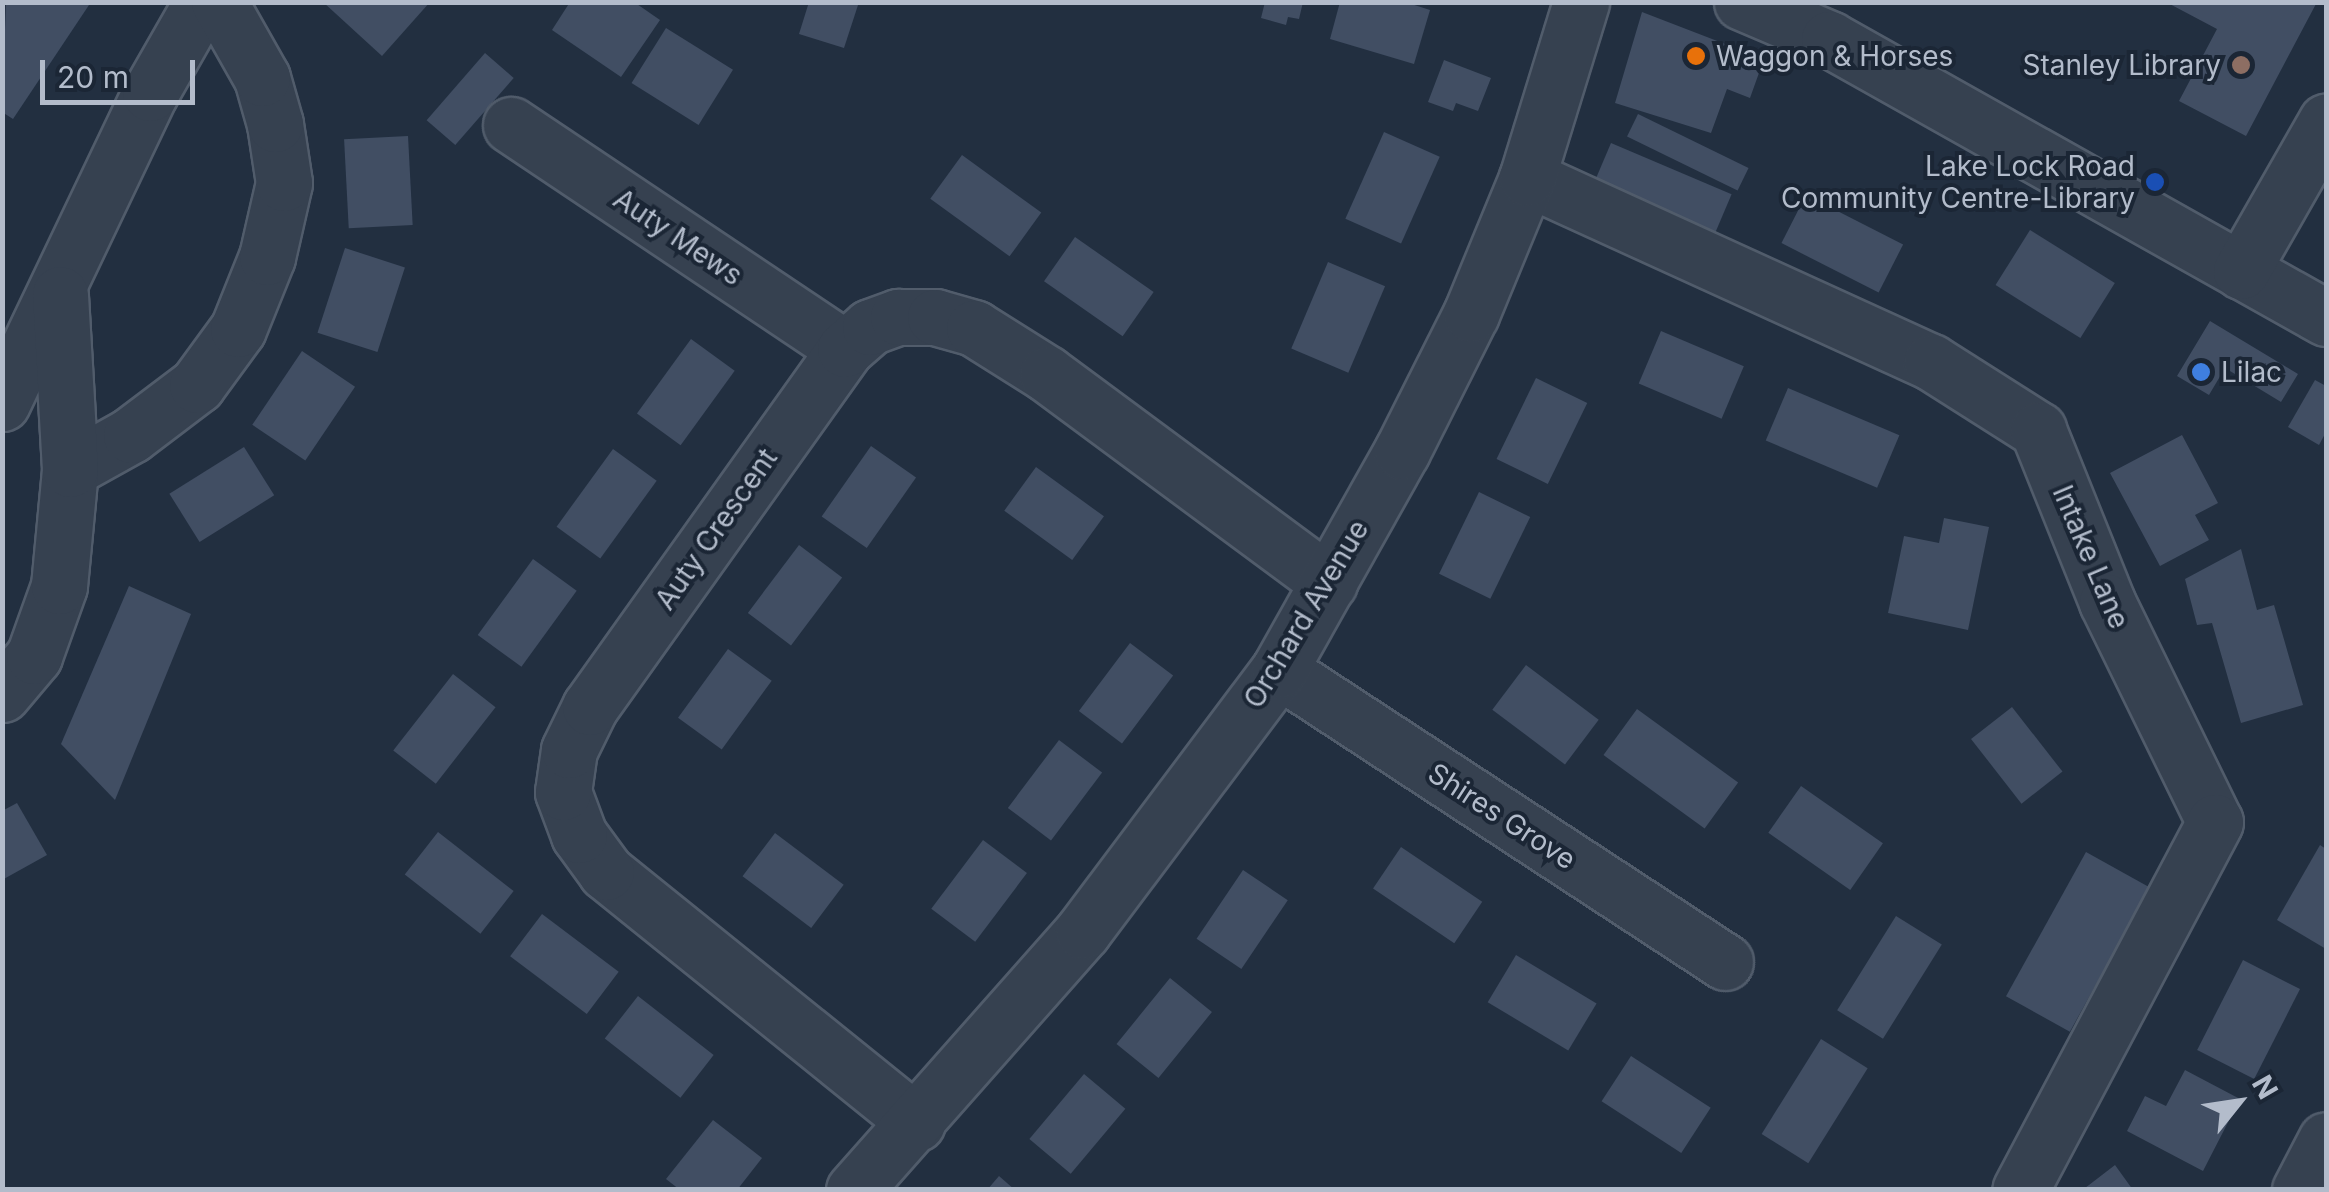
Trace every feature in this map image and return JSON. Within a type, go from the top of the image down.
[{"type":"street","points":[[2,403],[150,94],[202,2]]},
{"type":"street","points":[[70,468],[131,435],[197,384],[238,329],[268,257],[284,183],[276,124],[262,78],[219,2]]},
{"type":"street","name":"Orchard Avenue","points":[[854,1190],[1083,930],[1278,670],[1329,584],[1471,314],[1527,178],[1581,2]]},
{"type":"street","points":[[1742,2],[1829,39],[2326,318]]},
{"type":"street","points":[[2241,271],[2326,122]]},
{"type":"street","name":"Auty Mews","points":[[511,124],[844,349]]},
{"type":"street","name":"Intake Lane","points":[[1527,178],[1930,362],[2038,430],[2107,602],[2215,822],[2020,1190]]},
{"type":"street","points":[[2,694],[34,656],[58,586],[70,468],[59,286]]},
{"type":"street","name":"Auty Crescent","points":[[917,1123],[606,872],[580,835],[562,792],[569,750],[590,707],[844,349],[870,327],[898,317],[935,317],[974,328],[1021,356],[1329,584]]},
{"type":"street","name":"Shires Grove","points":[[1278,670],[1725,962]]},
{"type":"street","points":[[2300,1190],[2326,1140]]},
{"type":"building","points":[[6,2],[91,2],[13,119],[2,112]]},
{"type":"building","points":[[323,2],[430,2],[382,56]]},
{"type":"building","points":[[570,2],[634,2],[660,20],[621,77],[552,30]]},
{"type":"building","points":[[809,2],[859,2],[844,48],[799,34]]},
{"type":"building","points":[[1265,2],[1303,2],[1299,19],[1288,17],[1286,25],[1261,18]]},
{"type":"building","points":[[1340,2],[1405,2],[1430,10],[1414,64],[1330,39]]},
{"type":"building","name":"Stanley Library","points":[[2166,2],[2317,2],[2246,136],[2179,101],[2217,29]]},
{"type":"building","points":[[1642,12],[1764,59],[1750,98],[1727,89],[1711,133],[1615,103]]},
{"type":"building","points":[[666,28],[733,70],[699,125],[632,83]]},
{"type":"building","points":[[485,53],[514,78],[455,145],[427,120]]},
{"type":"building","points":[[1444,60],[1491,78],[1478,111],[1456,103],[1453,111],[1428,102]]},
{"type":"building","points":[[1638,114],[1749,168],[1738,190],[1627,136]]},
{"type":"building","points":[[1384,132],[1440,157],[1401,244],[1345,219]]},
{"type":"building","points":[[408,136],[413,225],[349,228],[344,139]]},
{"type":"building","points":[[1611,143],[1732,194],[1714,235],[1594,184]]},
{"type":"building","points":[[962,155],[1041,213],[1010,256],[930,199]]},
{"type":"building","points":[[1806,195],[1903,244],[1879,293],[1781,243]]},
{"type":"building","points":[[2030,230],[2115,283],[2080,338],[1996,285]]},
{"type":"building","points":[[1075,237],[1154,292],[1123,336],[1044,281]]},
{"type":"building","points":[[345,248],[405,267],[377,352],[317,333]]},
{"type":"building","points":[[1328,262],[1385,286],[1348,373],[1291,349]]},
{"type":"building","points":[[2210,321],[2298,374],[2281,402],[2225,368],[2209,395],[2177,376]]},
{"type":"building","points":[[1661,331],[1744,366],[1722,419],[1639,383]]},
{"type":"building","points":[[691,339],[735,371],[681,445],[637,413]]},
{"type":"building","points":[[302,351],[355,387],[305,461],[252,425]]},
{"type":"building","points":[[1536,378],[1587,403],[1548,484],[1497,459]]},
{"type":"building","points":[[2315,380],[2326,386],[2326,432],[2319,445],[2288,427]]},
{"type":"building","points":[[1788,388],[1899,435],[1877,488],[1766,440]]},
{"type":"building","points":[[2182,435],[2218,503],[2195,515],[2209,540],[2160,566],[2110,473]]},
{"type":"building","points":[[871,446],[916,478],[867,548],[822,516]]},
{"type":"building","points":[[244,447],[274,495],[200,542],[169,494]]},
{"type":"building","points":[[613,449],[657,481],[600,558],[557,527]]},
{"type":"building","points":[[1036,467],[1104,516],[1072,560],[1004,511]]},
{"type":"building","points":[[1479,492],[1530,517],[1490,599],[1439,574]]},
{"type":"building","points":[[1944,518],[1989,527],[1968,630],[1888,613],[1904,536],[1939,543]]},
{"type":"building","points":[[799,545],[842,577],[791,645],[748,613]]},
{"type":"building","points":[[2241,549],[2257,610],[2274,605],[2303,705],[2241,723],[2212,623],[2197,625],[2185,579]]},
{"type":"building","points":[[533,559],[577,591],[521,667],[478,635]]},
{"type":"building","points":[[129,586],[191,614],[115,800],[61,744]]},
{"type":"building","points":[[1130,643],[1173,675],[1122,743],[1079,711]]},
{"type":"building","points":[[728,649],[772,681],[722,750],[678,718]]},
{"type":"building","points":[[1526,665],[1599,720],[1565,764],[1492,710]]},
{"type":"building","points":[[453,674],[496,707],[436,784],[393,750]]},
{"type":"building","points":[[2012,707],[2062,772],[2022,804],[1971,739]]},
{"type":"building","points":[[1637,709],[1738,782],[1705,829],[1603,755]]},
{"type":"building","points":[[1059,740],[1102,772],[1051,840],[1008,808]]},
{"type":"building","points":[[1801,786],[1883,843],[1850,890],[1768,833]]},
{"type":"building","points":[[17,803],[47,855],[2,880],[2,811]]},
{"type":"building","points":[[438,832],[514,891],[480,934],[405,875]]},
{"type":"building","points":[[775,833],[844,885],[811,928],[743,876]]},
{"type":"building","points":[[983,840],[1027,873],[975,942],[931,909]]},
{"type":"building","points":[[2320,845],[2326,849],[2326,949],[2277,920]]},
{"type":"building","points":[[1401,847],[1482,902],[1454,943],[1373,888]]},
{"type":"building","points":[[2086,852],[2150,887],[2070,1032],[2006,996]]},
{"type":"building","points":[[1243,870],[1288,900],[1241,969],[1197,939]]},
{"type":"building","points":[[542,914],[619,972],[587,1014],[510,956]]},
{"type":"building","points":[[1896,916],[1942,945],[1883,1039],[1837,1010]]},
{"type":"building","points":[[1516,955],[1597,1003],[1568,1051],[1488,1002]]},
{"type":"building","points":[[2243,960],[2300,989],[2254,1079],[2197,1050]]},
{"type":"building","points":[[1170,978],[1212,1012],[1158,1078],[1117,1044]]},
{"type":"building","points":[[638,996],[714,1055],[680,1098],[605,1039]]},
{"type":"building","points":[[1821,1039],[1868,1068],[1808,1163],[1762,1134]]},
{"type":"building","points":[[1631,1056],[1711,1108],[1681,1153],[1602,1101]]},
{"type":"building","points":[[2185,1070],[2240,1099],[2203,1171],[2127,1131],[2145,1096],[2166,1106]]},
{"type":"building","points":[[1084,1074],[1125,1109],[1071,1174],[1029,1139]]},
{"type":"building","points":[[713,1120],[762,1158],[737,1190],[680,1190],[666,1179]]},
{"type":"building","points":[[2115,1165],[2133,1190],[2082,1190],[2089,1185]]},
{"type":"building","points":[[999,1176],[1015,1190],[987,1190]]},
{"type":"place","name":"Waggon & Horses","points":[[1696,56]]},
{"type":"place","name":"Stanley Library","points":[[2241,65]]},
{"type":"place","name":"Lake Lock Road Community Centre-Library","points":[[2155,182]]},
{"type":"place","name":"Lilac","points":[[2201,372]]}]
